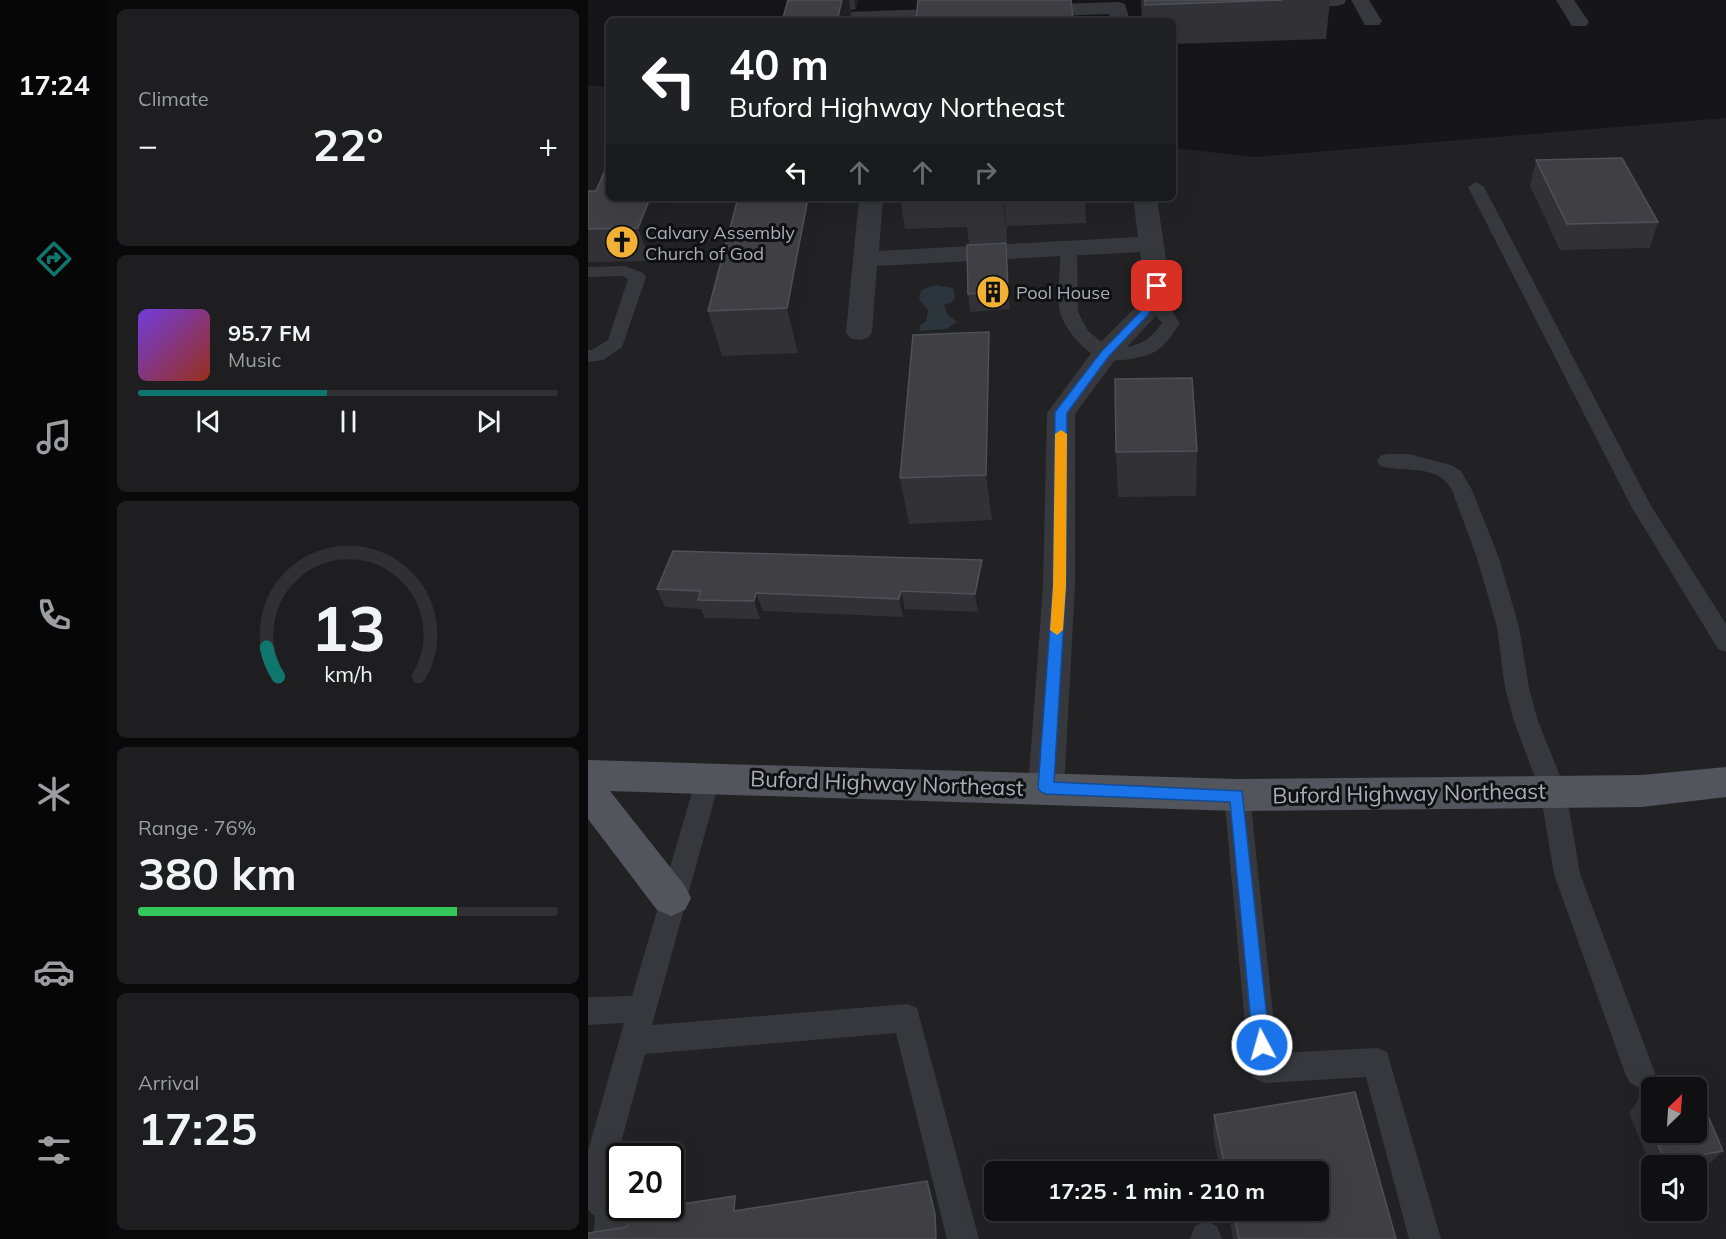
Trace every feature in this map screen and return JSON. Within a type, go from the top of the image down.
[{"type":"main road","name":"Buford Highway Northeast","points":[[588,775],[1237,795],[1642,791],[1726,782]]},
{"type":"main road","points":[[588,790],[671,898]]},
{"type":"street","points":[[1268,2],[1338,0]]},
{"type":"street","points":[[1360,0],[1372,21]]},
{"type":"street","points":[[1564,0],[1579,22]]},
{"type":"street","points":[[1006,12],[1119,14],[1141,7]]},
{"type":"street","points":[[902,18],[983,13]]},
{"type":"street","points":[[859,332],[871,201]]},
{"type":"street","points":[[1046,788],[1059,586],[1061,412],[1105,354],[1144,313],[1157,286],[1145,201]]},
{"type":"street","points":[[866,259],[1151,244]]},
{"type":"lane","points":[[1476,187],[1641,506],[1726,643]]},
{"type":"lane","points":[[1069,248],[1069,312],[1081,334],[1105,354]]},
{"type":"lane","points":[[588,272],[625,271],[637,277],[616,343],[596,356],[588,356]]},
{"type":"lane","points":[[1387,461],[1409,461],[1444,470],[1454,476],[1462,490],[1488,558],[1508,627],[1517,688],[1526,721],[1553,791],[1568,874],[1640,1073]]},
{"type":"lane","points":[[609,1239],[611,1210],[590,1192],[643,1009],[671,898],[708,778]]},
{"type":"lane","points":[[1237,795],[1264,1068],[1377,1062],[1425,1239]]},
{"type":"lane","points":[[588,1011],[643,1009]]},
{"type":"lane","points":[[634,1041],[907,1018],[963,1239]]},
{"type":"shaded area","points":[[588,85],[606,87],[606,201],[1176,201],[1176,148],[1255,157],[1726,118],[1726,1239],[588,1239]]},
{"type":"shaded area","points":[[936,285],[953,288],[955,297],[952,302],[944,305],[948,315],[957,322],[946,329],[921,331],[919,326],[926,321],[928,310],[919,299],[921,290]]},
{"type":"building","points":[[788,0],[842,0],[838,18],[783,18]]},
{"type":"building","points":[[918,0],[1071,0],[1073,18],[916,18]]},
{"type":"building","points":[[1145,0],[1282,0],[1145,5]]},
{"type":"building","points":[[1622,158],[1658,222],[1567,224],[1536,160]]},
{"type":"building","points":[[606,168],[606,201],[649,201],[638,228],[588,229],[588,191],[596,191]]},
{"type":"building","points":[[737,201],[807,201],[787,308],[708,311]]},
{"type":"building","points":[[1006,243],[1008,291],[968,294],[967,245]]},
{"type":"building","points":[[989,332],[986,475],[900,478],[913,335]]},
{"type":"building","points":[[1192,378],[1197,451],[1116,452],[1115,379]]},
{"type":"building","points":[[673,551],[982,560],[975,594],[901,591],[899,599],[756,593],[754,601],[698,600],[701,591],[657,589]]},
{"type":"building","points":[[1355,1092],[1396,1239],[1239,1239],[1235,1221],[1329,1221],[1329,1161],[1224,1161],[1214,1115]]},
{"type":"building","points":[[1707,1113],[1723,1151],[1702,1155],[1662,1155],[1657,1143],[1707,1143]]},
{"type":"building","points":[[927,1181],[935,1214],[936,1239],[588,1239],[588,1233],[627,1227],[628,1221],[684,1221],[684,1204],[735,1196],[734,1211]]},
{"type":"slow traffic","points":[[1057,630],[1061,434]]},
{"type":"place","name":"Calvary Assembly Church of God","points":[[622,242]]},
{"type":"place","name":"Pool House","points":[[993,292]]},
{"type":"route","points":[[1157,286],[1144,313],[1105,354],[1061,412],[1059,586],[1046,788],[1237,795],[1262,1045]]}]
